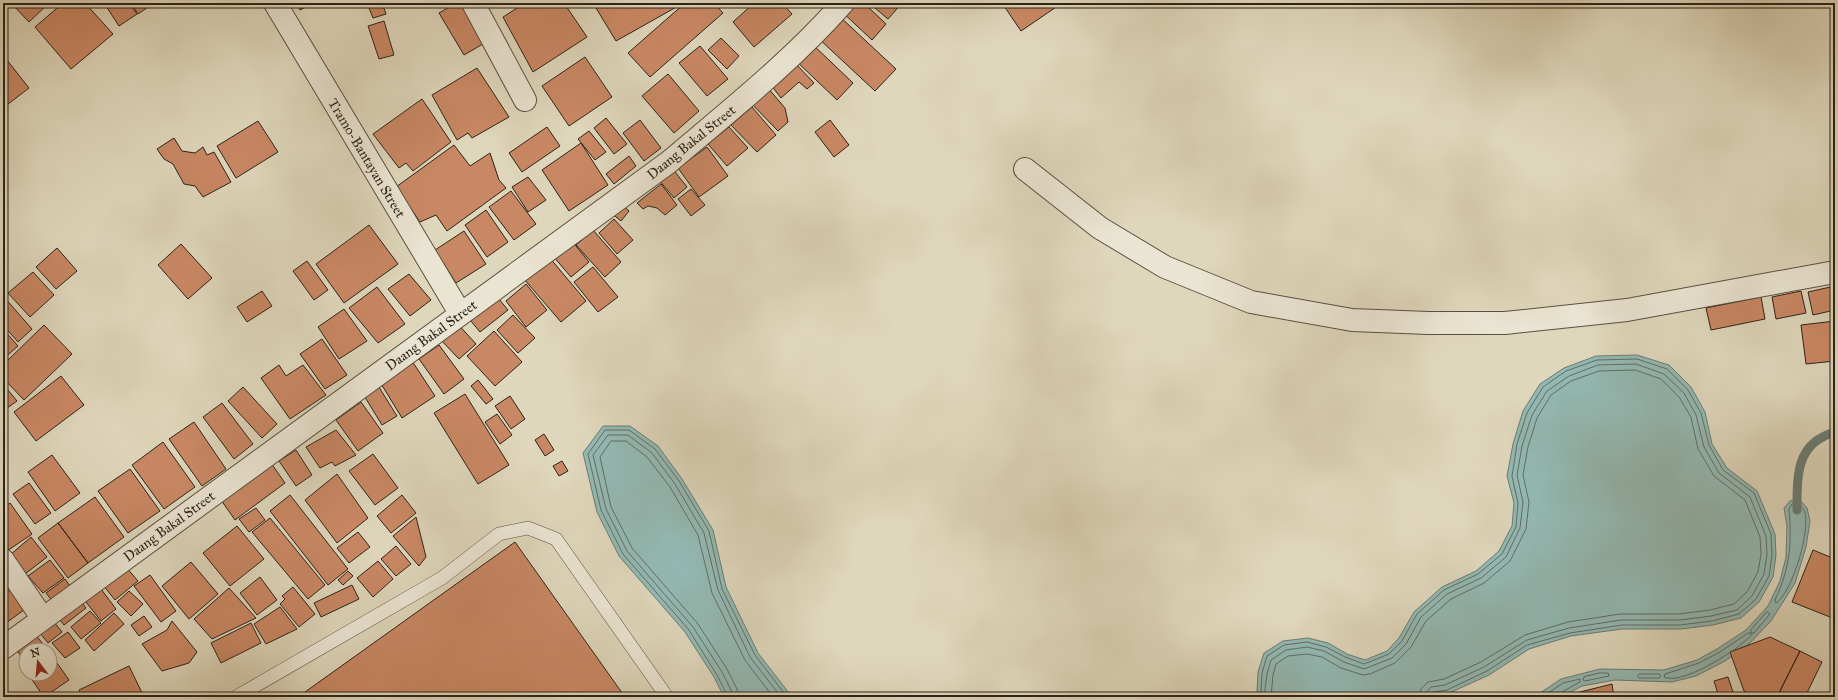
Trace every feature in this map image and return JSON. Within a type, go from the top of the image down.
[{"type":"street","name":"Tramo-Bantayan Street","points":[[274,3],[460,313]]},
{"type":"street","name":"Daang Bakal Street","points":[[3,648],[460,313],[669,162],[744,99],[821,28],[843,3]]},
{"type":"street","points":[[482,6],[525,100]]},
{"type":"street","points":[[1025,169],[1100,228],[1165,267],[1251,302],[1352,320],[1428,323],[1504,323],[1627,310],[1835,272]]},
{"type":"street","points":[[3,560],[43,619]]},
{"type":"lane","points":[[236,697],[442,578],[499,534],[528,528],[556,539],[667,697]]},
{"type":"water","points":[[1637,355],[1669,365],[1691,387],[1705,412],[1712,444],[1727,468],[1757,491],[1775,534],[1776,555],[1773,577],[1759,602],[1741,618],[1713,625],[1681,629],[1622,629],[1571,636],[1529,649],[1489,675],[1447,694],[1410,697],[1250,697],[1257,692],[1258,672],[1264,653],[1283,641],[1308,638],[1328,643],[1347,654],[1365,660],[1387,651],[1399,638],[1414,612],[1442,587],[1476,571],[1499,551],[1512,526],[1514,503],[1507,476],[1513,444],[1523,411],[1540,384],[1564,368],[1596,356]]},
{"type":"water","points":[[603,426],[630,426],[658,446],[682,479],[713,530],[726,587],[758,653],[792,697],[724,697],[714,677],[685,632],[619,556],[597,512],[583,453]]},
{"type":"water","points":[[1799,499],[1807,508],[1810,521],[1806,547],[1795,583],[1771,621],[1748,645],[1725,661],[1696,676],[1672,682],[1615,680],[1582,686],[1561,697],[1534,697],[1561,679],[1600,669],[1664,670],[1697,660],[1746,630],[1768,606],[1780,581],[1786,557],[1787,526],[1784,508],[1790,501]]},
{"type":"building","points":[[11,3],[49,3],[29,22]]},
{"type":"building","points":[[63,3],[85,3],[113,34],[71,69],[35,27]]},
{"type":"building","points":[[104,3],[129,3],[137,14],[119,26]]},
{"type":"building","points":[[131,3],[154,3],[138,14]]},
{"type":"building","points":[[296,3],[313,3],[300,10]]},
{"type":"building","points":[[367,3],[382,3],[386,14],[373,18]]},
{"type":"building","points":[[456,3],[465,3],[488,41],[464,55],[439,13]]},
{"type":"building","points":[[525,3],[564,3],[587,37],[533,72],[503,17]]},
{"type":"building","points":[[593,3],[679,3],[680,5],[616,41]]},
{"type":"building","points":[[685,3],[714,3],[723,13],[650,77],[628,53]]},
{"type":"building","points":[[754,3],[782,3],[792,14],[754,47],[733,22]]},
{"type":"building","points":[[842,3],[864,3],[886,24],[872,40],[838,8]]},
{"type":"building","points":[[869,3],[902,3],[888,19]]},
{"type":"building","points":[[1002,3],[1062,3],[1021,31]]},
{"type":"building","points":[[838,15],[896,69],[875,91],[817,37]]},
{"type":"building","points":[[384,21],[394,55],[379,59],[368,26]]},
{"type":"building","points":[[721,38],[739,56],[727,69],[708,50]]},
{"type":"building","points":[[810,42],[853,83],[837,100],[794,59]]},
{"type":"building","points":[[700,46],[728,79],[707,96],[679,63]]},
{"type":"building","points":[[3,55],[29,88],[3,108]]},
{"type":"building","points":[[585,57],[612,97],[569,126],[542,86]]},
{"type":"building","points":[[796,64],[814,83],[807,89],[799,82],[781,98],[771,85]]},
{"type":"building","points":[[477,68],[509,117],[472,138],[468,133],[457,140],[432,95]]},
{"type":"building","points":[[668,74],[699,111],[674,133],[642,96]]},
{"type":"building","points":[[767,87],[785,108],[788,122],[778,131],[750,102]]},
{"type":"building","points":[[422,99],[451,142],[413,171],[406,163],[399,168],[373,134]]},
{"type":"building","points":[[752,107],[776,135],[757,152],[731,125]]},
{"type":"building","points":[[606,118],[627,144],[614,154],[594,128]]},
{"type":"building","points":[[640,120],[661,148],[644,161],[623,133]]},
{"type":"building","points":[[830,120],[849,145],[834,157],[815,132]]},
{"type":"building","points":[[258,121],[278,152],[236,178],[217,146]]},
{"type":"building","points":[[547,127],[560,146],[522,172],[509,153]]},
{"type":"building","points":[[729,127],[748,148],[727,166],[708,144]]},
{"type":"building","points":[[589,131],[606,152],[595,160],[578,139]]},
{"type":"building","points":[[174,138],[182,151],[195,153],[203,147],[207,155],[214,152],[231,182],[203,197],[195,186],[184,184],[173,164],[164,159],[157,149]]},
{"type":"building","points":[[581,143],[608,185],[569,211],[542,170]]},
{"type":"building","points":[[454,145],[470,166],[490,153],[499,180],[506,188],[447,231],[436,215],[420,222],[396,187]]},
{"type":"building","points":[[707,147],[728,176],[699,197],[678,168]]},
{"type":"building","points":[[629,156],[636,166],[614,184],[606,174]]},
{"type":"building","points":[[672,168],[687,187],[674,198],[658,179]]},
{"type":"building","points":[[528,177],[546,200],[528,212],[512,187]]},
{"type":"building","points":[[661,184],[677,205],[665,215],[657,208],[648,206],[643,209],[637,203]]},
{"type":"building","points":[[691,189],[705,205],[691,216],[678,199]]},
{"type":"building","points":[[511,191],[536,224],[514,240],[489,207]]},
{"type":"building","points":[[619,202],[629,211],[621,221],[610,212]]},
{"type":"building","points":[[486,210],[508,242],[487,257],[465,225]]},
{"type":"building","points":[[614,219],[633,240],[617,254],[599,233]]},
{"type":"building","points":[[369,225],[398,264],[344,303],[316,264]]},
{"type":"building","points":[[593,230],[621,262],[605,277],[576,245]]},
{"type":"building","points":[[464,231],[486,264],[456,283],[435,250]]},
{"type":"building","points":[[572,241],[589,262],[571,277],[553,256]]},
{"type":"building","points":[[181,244],[212,278],[188,299],[158,265]]},
{"type":"building","points":[[57,248],[77,271],[56,289],[36,267]]},
{"type":"building","points":[[549,257],[586,301],[561,322],[523,278]]},
{"type":"building","points":[[307,261],[328,290],[314,300],[293,271]]},
{"type":"building","points":[[593,267],[618,297],[598,312],[574,282]]},
{"type":"building","points":[[33,272],[54,295],[30,317],[8,293]]},
{"type":"building","points":[[409,274],[431,300],[410,316],[388,289]]},
{"type":"building","points":[[526,284],[547,310],[526,327],[506,301]]},
{"type":"building","points":[[1835,286],[1835,310],[1813,315],[1808,292]]},
{"type":"building","points":[[377,287],[405,324],[378,343],[349,308]]},
{"type":"building","points":[[262,291],[272,306],[247,322],[237,307]]},
{"type":"building","points":[[1801,291],[1806,313],[1776,319],[1772,297]]},
{"type":"building","points":[[494,293],[508,310],[480,332],[466,315]]},
{"type":"building","points":[[3,296],[32,329],[18,342],[3,325]]},
{"type":"building","points":[[1761,297],[1765,319],[1711,330],[1706,308]]},
{"type":"building","points":[[344,309],[367,341],[339,359],[318,327]]},
{"type":"building","points":[[513,315],[535,338],[518,353],[497,330]]},
{"type":"building","points":[[1835,321],[1835,361],[1806,364],[1801,325]]},
{"type":"building","points":[[456,322],[476,344],[459,359],[439,338]]},
{"type":"building","points":[[44,325],[72,354],[24,400],[3,378],[3,365]]},
{"type":"building","points":[[3,329],[18,346],[3,359]]},
{"type":"building","points":[[494,331],[522,362],[495,386],[467,356]]},
{"type":"building","points":[[322,339],[347,375],[325,389],[300,354]]},
{"type":"building","points":[[439,345],[464,379],[444,394],[419,359]]},
{"type":"building","points":[[412,361],[435,396],[402,418],[380,382]]},
{"type":"building","points":[[279,365],[286,376],[303,365],[326,395],[290,419],[261,378]]},
{"type":"building","points":[[61,376],[84,405],[36,441],[14,412]]},
{"type":"building","points":[[478,380],[493,399],[486,404],[471,386]]},
{"type":"building","points":[[3,384],[17,401],[3,411]]},
{"type":"building","points":[[377,384],[397,416],[382,425],[363,394]]},
{"type":"building","points":[[243,387],[277,424],[262,438],[228,401]]},
{"type":"building","points":[[465,394],[509,465],[478,484],[434,413]]},
{"type":"building","points":[[510,396],[525,419],[511,429],[495,406]]},
{"type":"building","points":[[361,402],[383,433],[358,451],[336,420]]},
{"type":"building","points":[[222,403],[253,444],[234,459],[203,417]]},
{"type":"building","points":[[497,414],[512,435],[500,444],[485,422]]},
{"type":"building","points":[[194,422],[226,469],[202,486],[169,439]]},
{"type":"building","points":[[336,430],[356,455],[335,466],[332,462],[320,468],[306,447]]},
{"type":"building","points":[[544,434],[554,450],[545,456],[535,440]]},
{"type":"building","points":[[163,442],[195,487],[164,509],[132,465]]},
{"type":"building","points":[[296,450],[312,475],[296,486],[279,461]]},
{"type":"building","points":[[373,454],[398,488],[375,505],[349,471]]},
{"type":"building","points":[[52,455],[80,493],[55,511],[28,472]]},
{"type":"building","points":[[562,461],[568,471],[559,476],[553,466]]},
{"type":"building","points":[[271,463],[285,483],[235,520],[221,500]]},
{"type":"building","points":[[130,469],[160,511],[128,533],[98,491]]},
{"type":"building","points":[[337,474],[368,518],[337,543],[305,500]]},
{"type":"building","points":[[29,483],[51,513],[35,524],[13,494]]},
{"type":"building","points":[[290,495],[348,569],[328,585],[270,511]]},
{"type":"building","points":[[402,495],[416,513],[391,533],[377,516]]},
{"type":"building","points":[[95,497],[124,537],[88,563],[58,523]]},
{"type":"building","points":[[10,503],[32,534],[7,551],[3,546],[3,508]]},
{"type":"building","points":[[256,508],[265,520],[249,532],[239,519]]},
{"type":"building","points":[[416,517],[426,557],[419,566],[393,536]]},
{"type":"building","points":[[270,518],[325,585],[308,599],[252,532]]},
{"type":"building","points":[[58,523],[88,563],[68,578],[38,538]]},
{"type":"building","points":[[237,526],[264,559],[230,586],[203,553]]},
{"type":"building","points":[[358,532],[370,547],[349,563],[337,548]]},
{"type":"building","points":[[31,537],[47,557],[25,574],[10,555]]},
{"type":"building","points":[[515,542],[625,697],[298,697]]},
{"type":"building","points":[[396,546],[411,564],[396,576],[381,559]]},
{"type":"building","points":[[1813,550],[1835,559],[1835,619],[1792,602]]},
{"type":"building","points":[[50,560],[64,578],[43,593],[28,576]]},
{"type":"building","points":[[378,561],[393,579],[373,597],[357,578]]},
{"type":"building","points":[[191,562],[218,594],[189,619],[162,586]]},
{"type":"building","points":[[126,567],[138,581],[115,600],[103,585]]},
{"type":"building","points":[[348,571],[353,576],[343,585],[338,580]]},
{"type":"building","points":[[150,575],[176,611],[161,622],[134,586]]},
{"type":"building","points":[[260,577],[277,600],[257,615],[240,593]]},
{"type":"building","points":[[65,579],[72,589],[54,603],[46,593]]},
{"type":"building","points":[[98,585],[116,609],[101,621],[82,597]]},
{"type":"building","points":[[352,585],[359,599],[321,617],[314,603]]},
{"type":"building","points":[[13,587],[28,607],[6,623],[3,618],[3,595]]},
{"type":"building","points":[[293,587],[315,614],[299,627],[280,604],[285,599],[282,596]]},
{"type":"building","points":[[229,588],[256,618],[212,639],[194,619]]},
{"type":"building","points":[[129,591],[143,604],[131,616],[117,602]]},
{"type":"building","points":[[79,599],[86,608],[64,625],[57,616]]},
{"type":"building","points":[[280,607],[297,629],[266,644],[254,624]]},
{"type":"building","points":[[90,611],[101,623],[81,639],[71,627]]},
{"type":"building","points":[[114,613],[124,624],[94,651],[85,640]]},
{"type":"building","points":[[144,616],[152,627],[139,636],[131,625]]},
{"type":"building","points":[[172,621],[197,652],[189,663],[162,671],[142,644],[167,630]]},
{"type":"building","points":[[54,622],[62,632],[49,642],[47,642],[40,633]]},
{"type":"building","points":[[251,623],[261,643],[221,663],[211,643]]},
{"type":"building","points":[[68,632],[80,648],[65,658],[58,650],[58,642],[53,642]]},
{"type":"building","points":[[35,634],[41,642],[24,642]]},
{"type":"building","points":[[1770,637],[1800,651],[1777,697],[1755,697],[1744,691],[1730,652]]},
{"type":"building","points":[[1800,651],[1822,662],[1805,697],[1777,697]]},
{"type":"building","points":[[58,664],[69,680],[44,697],[34,682],[58,682]]},
{"type":"building","points":[[129,666],[144,697],[82,697],[79,690]]},
{"type":"building","points":[[1728,677],[1734,695],[1719,697],[1714,681]]},
{"type":"building","points":[[1612,684],[1614,697],[1573,697],[1572,694]]},
{"type":"waterway","points":[[1797,510],[1797,490],[1799,470],[1802,460],[1806,452],[1813,444],[1826,435],[1835,433]]}]
